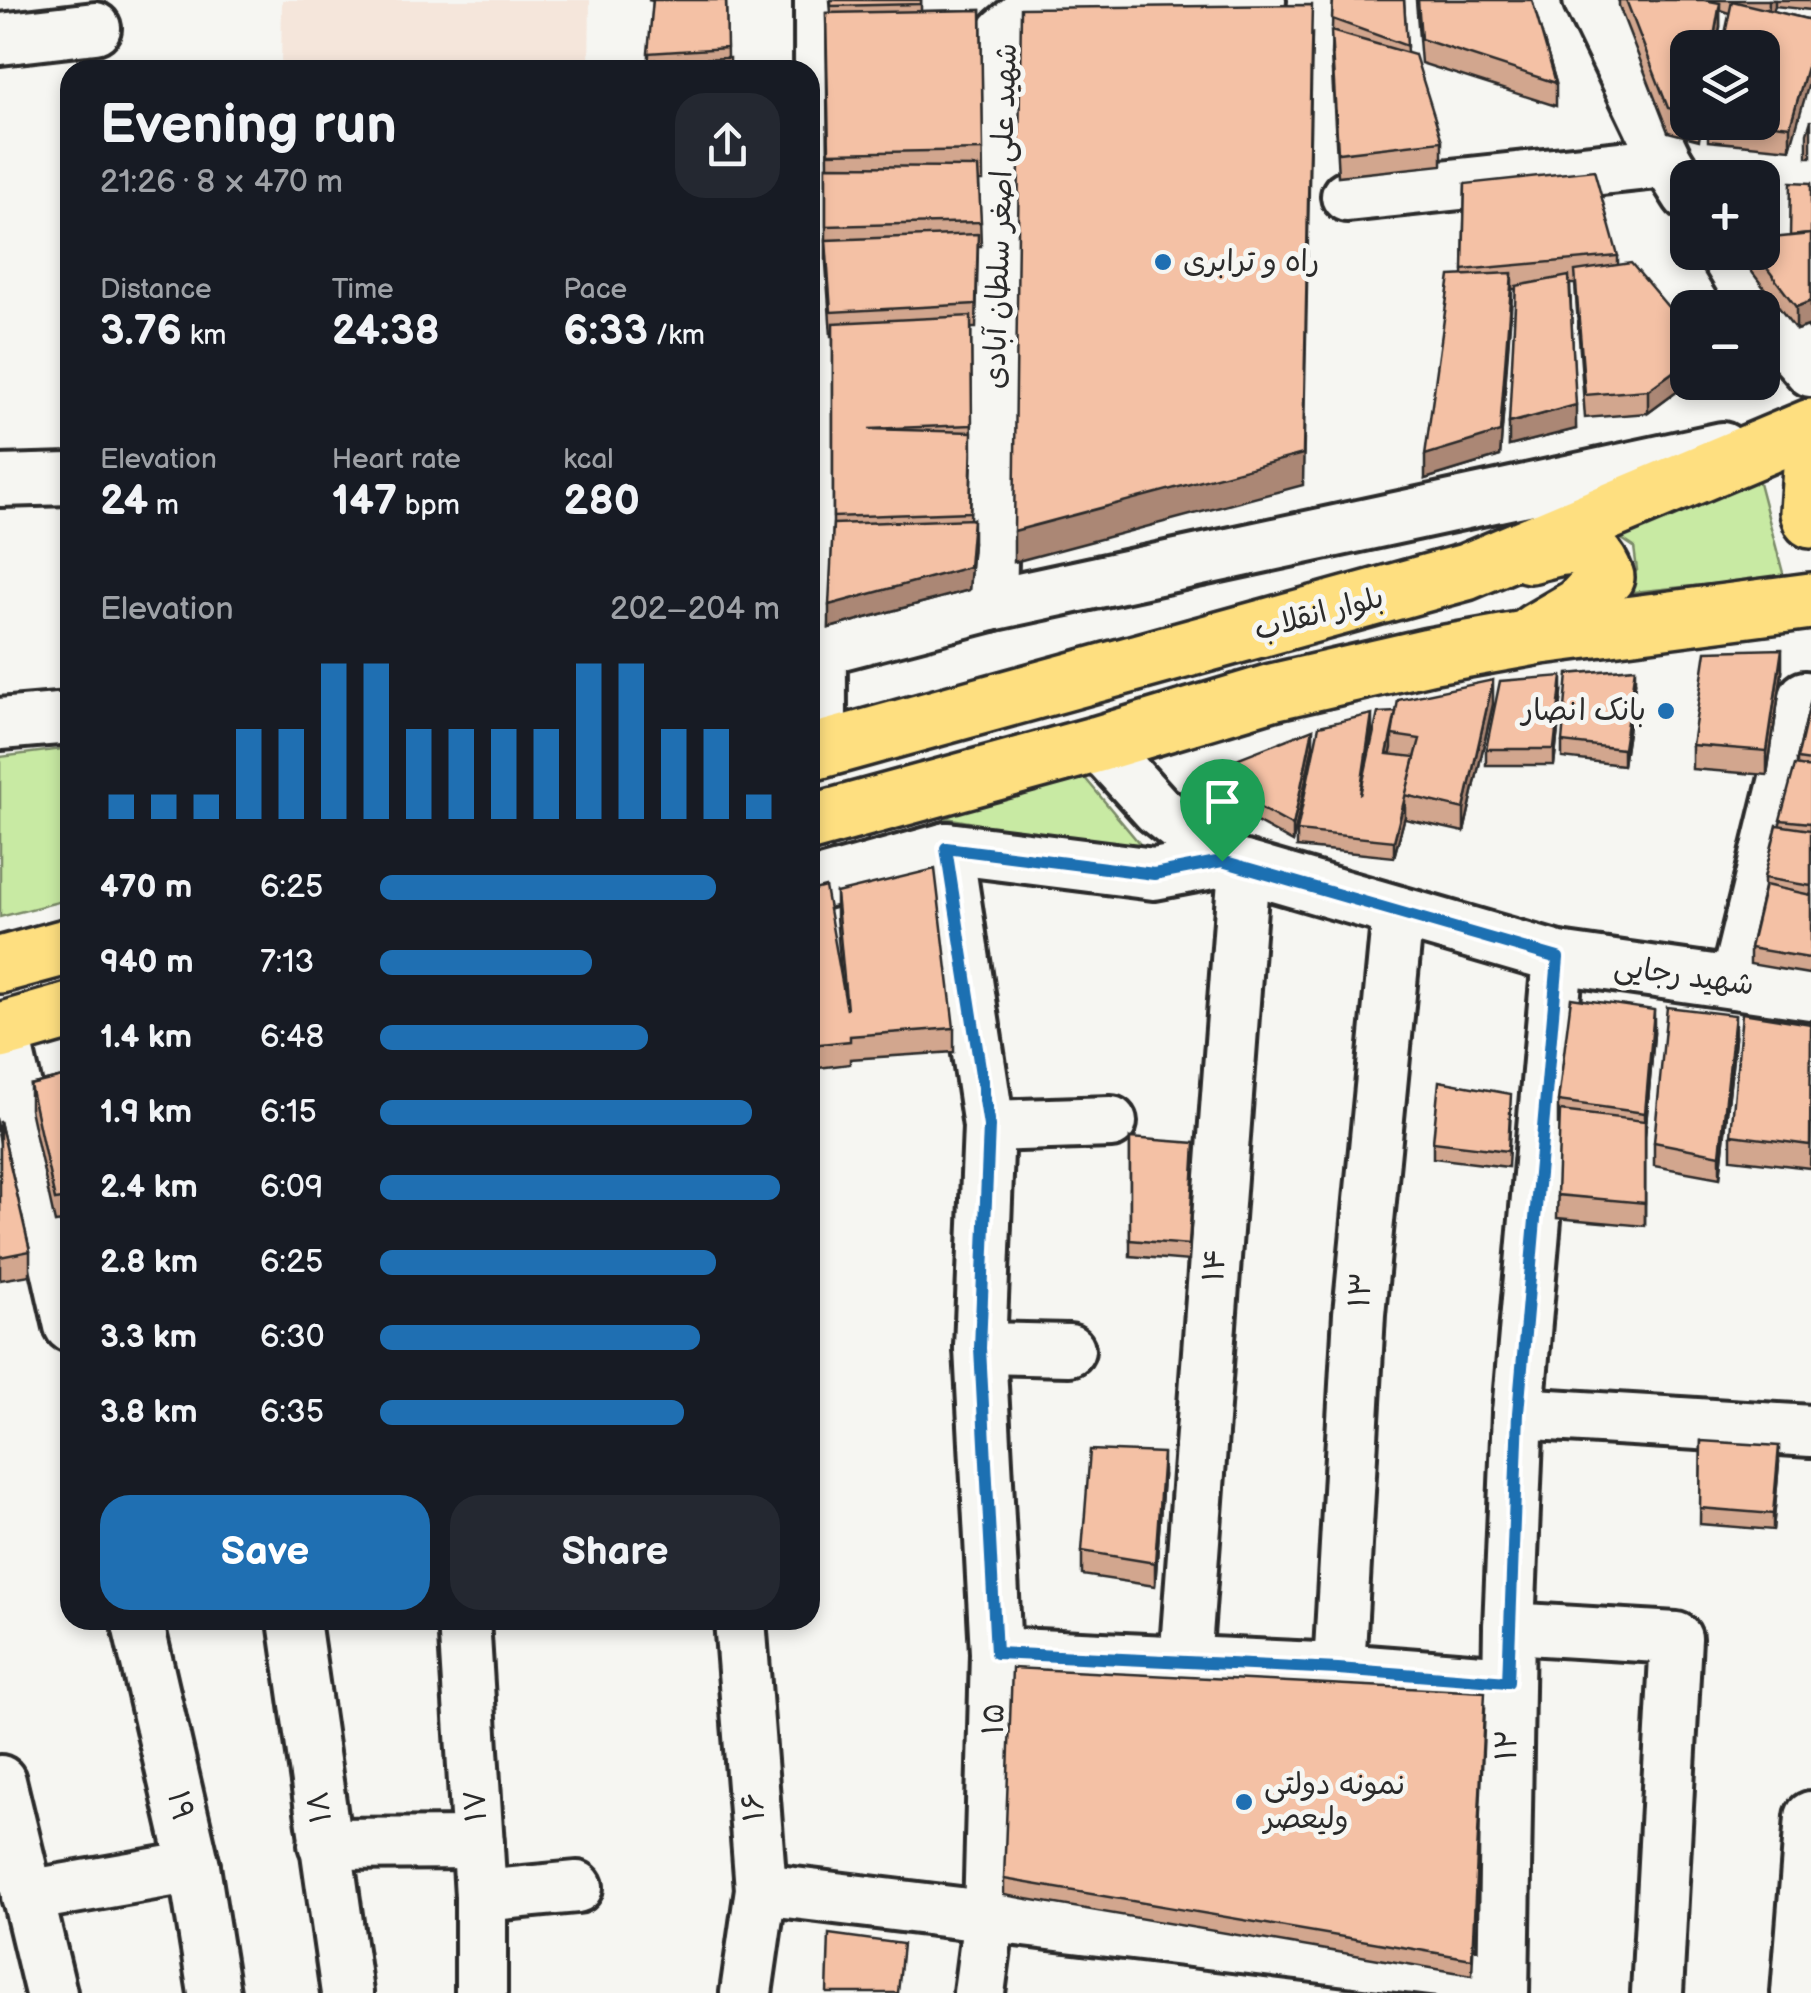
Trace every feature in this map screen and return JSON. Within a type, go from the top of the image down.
[{"type":"main road","points":[[1806,443],[1811,520]]},
{"type":"main road","name":"بلوار انقلاب","points":[[820,750],[1466,572],[1806,443]]},
{"type":"main road","points":[[1466,572],[1550,550],[1584,547],[1598,556],[1606,576],[1594,592],[1580,606],[1520,639]]},
{"type":"main road","name":"بلوار انقلاب","points":[[820,821],[1272,692],[1520,639],[1811,601]]},
{"type":"main road","points":[[0,965],[60,949]]},
{"type":"main road","points":[[1,1030],[60,1014]]},
{"type":"street","points":[[818,60],[820,0]]},
{"type":"street","points":[[1589,0],[1670,164]]},
{"type":"street","name":"شهید علی اصغر سلطان آبادی","points":[[990,605],[1004,32],[1037,4],[1260,1]]},
{"type":"street","points":[[0,39],[94,33]]},
{"type":"street","points":[[1347,196],[1670,178]]},
{"type":"street","points":[[1780,336],[1811,371]]},
{"type":"street","points":[[820,651],[990,605],[1806,443]]},
{"type":"street","points":[[0,480],[60,479]]},
{"type":"street","points":[[1735,983],[1805,697]]},
{"type":"street","points":[[0,724],[60,719]]},
{"type":"street","points":[[1098,744],[1157,808],[1233,864]]},
{"type":"street","points":[[820,883],[946,848],[1154,874],[1233,864]]},
{"type":"street","name":"۱۵","points":[[946,848],[989,1126],[980,1348],[996,1653],[988,1917],[979,1993]]},
{"type":"street","name":"شهید رجایی","points":[[1233,864],[1558,958],[1811,994]]},
{"type":"street","name":"۱۴","points":[[1185,1662],[1233,864]]},
{"type":"street","name":"۱۳","points":[[1338,1669],[1359,1314],[1398,912]]},
{"type":"street","name":"۱۲","points":[[1503,1993],[1509,1628],[1518,1413],[1558,958]]},
{"type":"street","points":[[1,1030],[60,1283]]},
{"type":"street","points":[[989,1126],[1111,1122]]},
{"type":"street","points":[[980,1348],[1069,1350]]},
{"type":"street","points":[[1518,1413],[1811,1432]]},
{"type":"street","points":[[1509,1628],[1676,1638],[1657,1993]]},
{"type":"street","name":"۱۹","points":[[139,1630],[194,1867],[214,1993]]},
{"type":"street","name":"۱۸","points":[[295,1630],[347,1993]]},
{"type":"street","name":"۱۷","points":[[465,1630],[478,1843],[481,1993]]},
{"type":"street","name":"۱۶","points":[[741,1630],[761,1890],[746,1993]]},
{"type":"street","points":[[996,1653],[1338,1669],[1508,1682]]},
{"type":"street","points":[[0,1780],[51,1993]]},
{"type":"street","points":[[1797,1993],[1811,1816]]},
{"type":"street","points":[[324,1844],[478,1843]]},
{"type":"street","points":[[28,1896],[194,1867]]},
{"type":"street","points":[[480,1896],[577,1887]]},
{"type":"street","points":[[761,1890],[1472,1975],[1503,1993]]},
{"type":"shaded area","points":[[282,0],[590,0],[589,60],[281,60]]},
{"type":"green space","points":[[1756,471],[1784,577],[1613,594],[1637,570],[1634,547],[1608,530]]},
{"type":"green space","points":[[60,749],[60,902],[0,917],[0,757]]},
{"type":"green space","points":[[1080,772],[1149,855],[930,815]]},
{"type":"building","points":[[653,0],[726,0],[727,48],[648,53]]},
{"type":"building","points":[[831,0],[921,0],[921,4],[831,6]]},
{"type":"building","points":[[1333,0],[1404,0],[1407,46],[1332,19]]},
{"type":"building","points":[[1418,0],[1532,0],[1556,83],[1421,39]]},
{"type":"building","points":[[1626,0],[1720,3],[1715,30],[1670,30],[1668,108]]},
{"type":"building","points":[[1732,1],[1811,20],[1811,53],[1790,126],[1780,125],[1780,30],[1726,30]]},
{"type":"building","name":"راه و ترابری","points":[[1312,5],[1303,454],[1014,531],[1021,8]]},
{"type":"building","points":[[981,10],[983,150],[829,153],[826,13]]},
{"type":"building","points":[[1331,31],[1415,55],[1442,141],[1338,153]]},
{"type":"building","points":[[730,58],[730,60],[653,60]]},
{"type":"building","points":[[826,166],[978,167],[981,222],[826,226]]},
{"type":"building","points":[[1594,170],[1618,256],[1463,270],[1465,184]]},
{"type":"building","points":[[1791,182],[1811,183],[1811,234],[1790,236]]},
{"type":"building","points":[[978,234],[976,304],[831,312],[826,240]]},
{"type":"building","points":[[1811,234],[1811,301],[1796,307],[1768,270],[1780,270],[1780,237]]},
{"type":"building","points":[[1631,263],[1670,309],[1670,374],[1648,390],[1585,395],[1575,271]]},
{"type":"building","points":[[1512,273],[1500,432],[1425,455],[1450,276]]},
{"type":"building","points":[[1569,276],[1576,405],[1509,423],[1516,286]]},
{"type":"building","points":[[971,316],[972,425],[869,429],[972,432],[970,512],[833,517],[833,323]]},
{"type":"building","points":[[973,519],[969,567],[829,605],[833,524]]},
{"type":"building","points":[[1782,649],[1767,751],[1692,745],[1706,651]]},
{"type":"building","points":[[1635,668],[1623,749],[1562,742],[1568,674]]},
{"type":"building","points":[[1562,676],[1554,749],[1486,749],[1500,681]]},
{"type":"building","points":[[1493,680],[1464,809],[1405,795],[1420,739],[1392,735],[1398,700]]},
{"type":"building","points":[[1811,700],[1811,761],[1797,759]]},
{"type":"building","points":[[1396,712],[1387,754],[1415,757],[1394,841],[1297,831],[1319,726],[1372,714],[1360,795],[1378,713]]},
{"type":"building","points":[[1313,729],[1293,826],[1198,774]]},
{"type":"building","points":[[1795,765],[1811,768],[1811,823],[1780,820]]},
{"type":"building","points":[[1777,825],[1811,830],[1811,886],[1764,878]]},
{"type":"building","points":[[935,869],[954,1028],[850,1036],[850,1041],[820,1044],[820,888],[825,887],[847,1010],[836,893]]},
{"type":"building","points":[[1765,885],[1811,895],[1809,958],[1750,948]]},
{"type":"building","points":[[1571,998],[1654,1010],[1645,1113],[1558,1101]]},
{"type":"building","points":[[1667,1007],[1735,1015],[1720,1155],[1654,1142]]},
{"type":"building","points":[[1742,1013],[1811,1024],[1810,1145],[1731,1135]]},
{"type":"building","points":[[60,1078],[60,1199],[55,1200],[30,1085]]},
{"type":"building","points":[[1439,1081],[1511,1094],[1508,1151],[1433,1142]]},
{"type":"building","points":[[1560,1111],[1645,1121],[1645,1203],[1557,1195]]},
{"type":"building","points":[[0,1121],[30,1251],[0,1257]]},
{"type":"building","points":[[1130,1138],[1195,1143],[1189,1245],[1130,1240]]},
{"type":"building","points":[[1701,1441],[1779,1446],[1773,1514],[1700,1508]]},
{"type":"building","points":[[1090,1450],[1163,1453],[1155,1563],[1082,1551]]},
{"type":"building","name":"نمونه دولتی ولیعصر","points":[[1012,1668],[1485,1692],[1472,1959],[1004,1879]]},
{"type":"building","points":[[829,1934],[903,1944],[898,1993],[827,1993]]},
{"type":"place","name":"راه و ترابری","points":[[1163,262]]},
{"type":"place","name":"بانک انصار","points":[[1666,711]]},
{"type":"place","name":"نمونه دولتی ولیعصر","points":[[1244,1802]]},
{"type":"route","points":[[946,848],[1154,874],[1222,861],[1558,958],[1518,1413],[1508,1682],[1338,1669],[996,1653],[980,1348],[989,1126],[946,848]]}]
